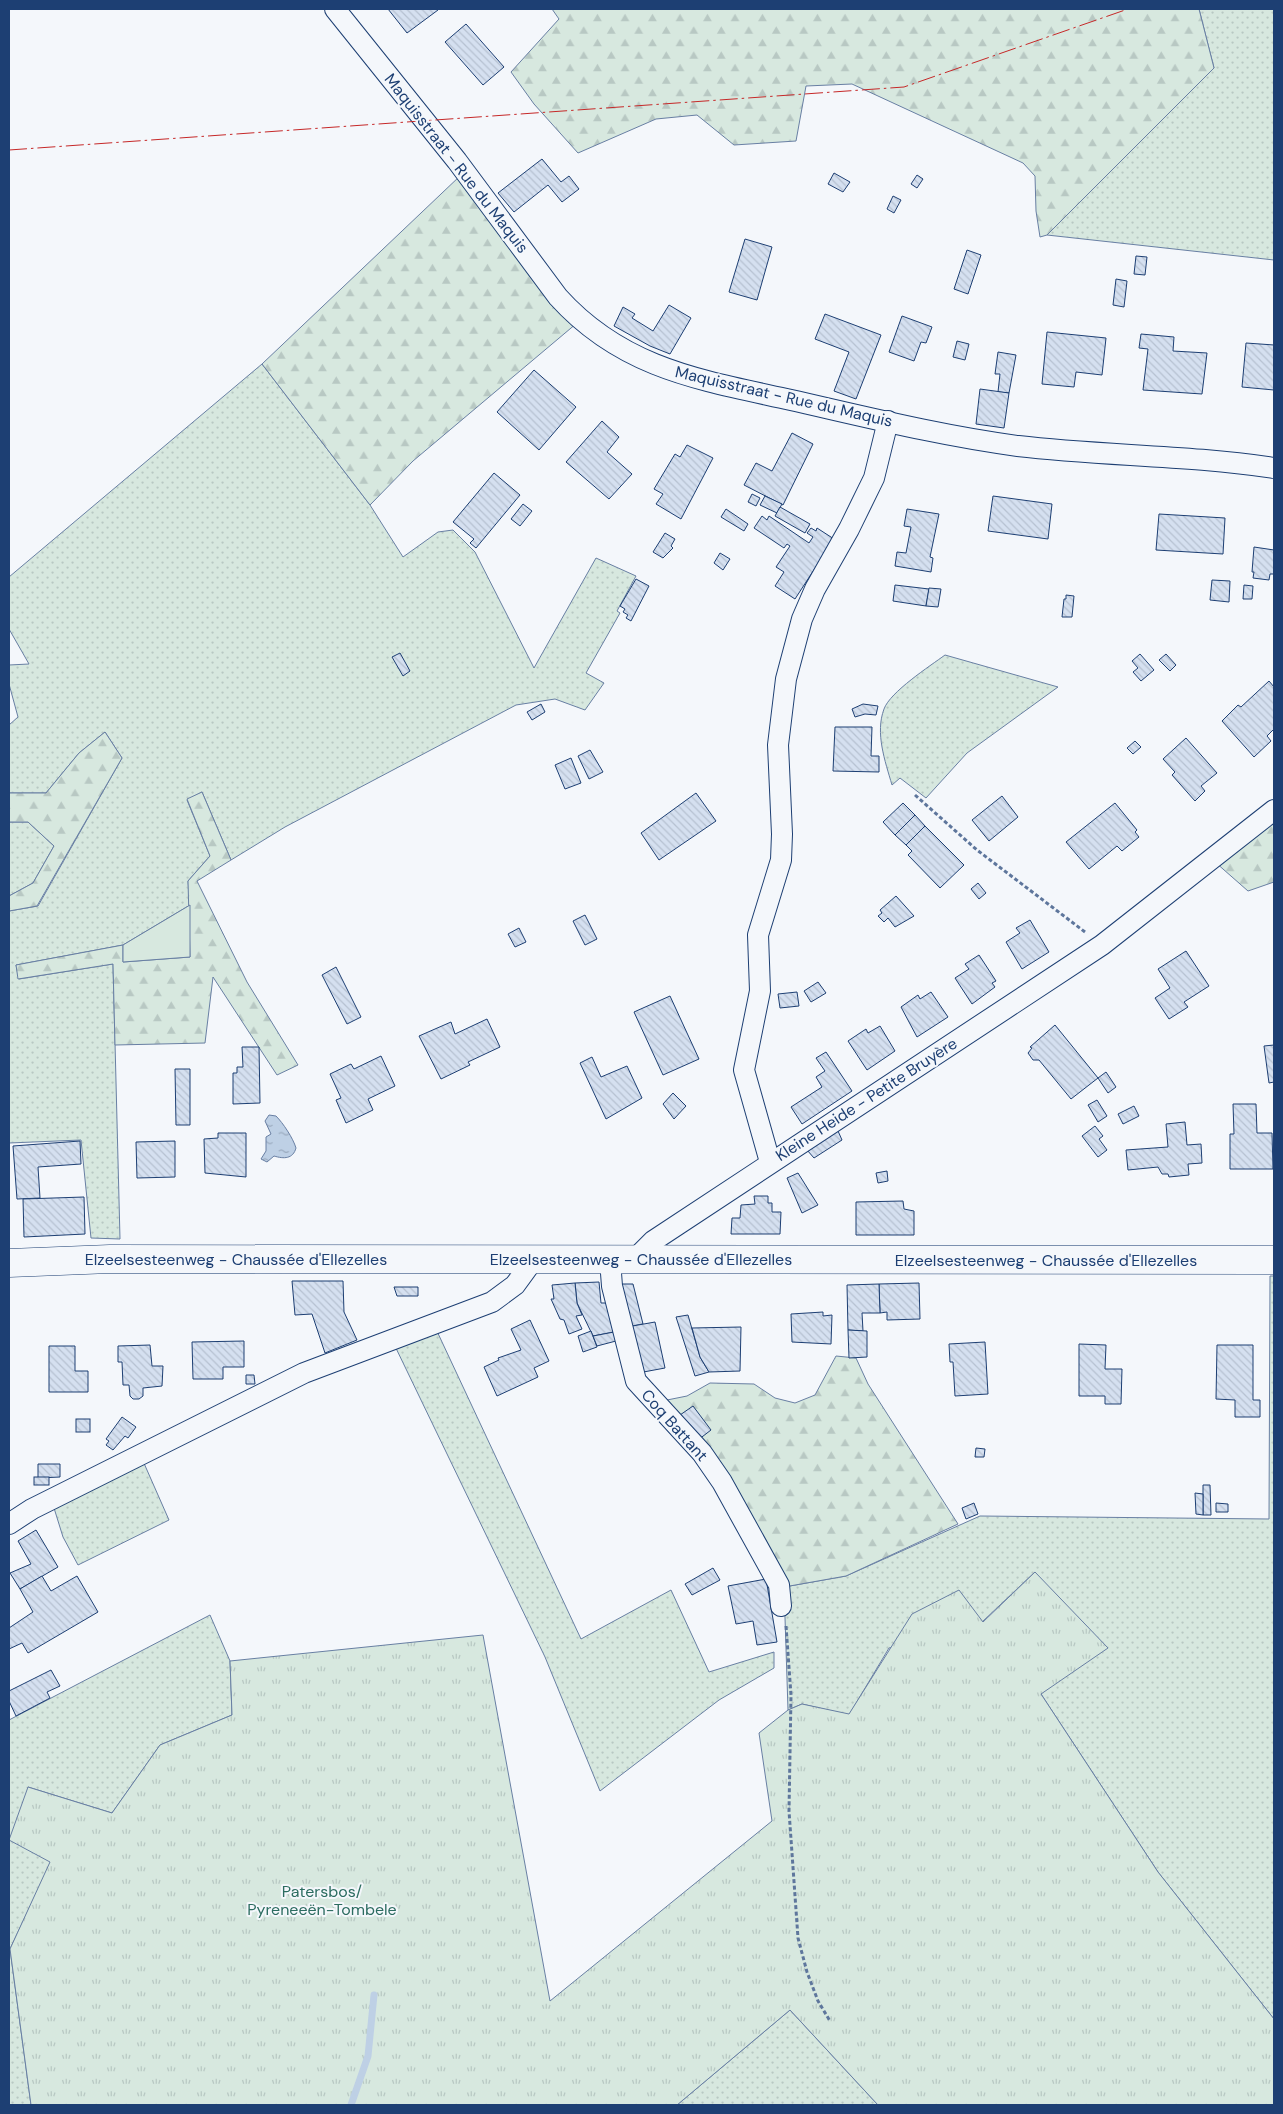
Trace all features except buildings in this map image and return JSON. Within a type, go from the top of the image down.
[{"type":"main road","name":"Elzeelsesteenweg - Chaussée d'Ellezelles","points":[[9,1263],[110,1259],[1274,1260]]},
{"type":"street","name":"Maquisstraat - Rue du Maquis","points":[[335,9],[457,161],[558,297],[574,314],[603,338],[638,358],[688,375],[888,421],[1016,445],[1082,452],[1205,460],[1274,468]]},
{"type":"street","points":[[770,1162],[744,1070],[760,991],[758,935],[781,860],[782,834],[778,745],[786,679],[802,619],[815,589],[849,529],[874,478],[888,421]]},
{"type":"street","name":"Kleine Heide - Petite Bruyère","points":[[622,1260],[1102,945],[1274,810]]},
{"type":"street","points":[[10,1523],[32,1509],[304,1372],[492,1302],[515,1285],[534,1259]]},
{"type":"street","name":"Coq Battant","points":[[622,1260],[612,1286],[636,1381],[702,1453],[722,1482],[779,1585],[781,1606]]},
{"type":"path","points":[[915,795],[978,850],[1102,945]]},
{"type":"path","points":[[781,1606],[788,1635],[790,1669],[789,1811],[798,1938],[807,1972],[818,2000],[830,2021]]},
{"type":"green space","points":[[552,9],[1199,9],[1214,68],[1047,235],[1040,237],[1036,211],[1035,176],[1023,163],[852,84],[806,86],[796,141],[734,145],[697,115],[656,119],[578,153],[534,104],[511,72],[559,19]]},
{"type":"green space","points":[[1199,9],[1274,9],[1274,260],[1047,235],[1214,68]]},
{"type":"green space","points":[[461,175],[577,323],[413,461],[370,505],[262,364]]},
{"type":"green space","points":[[262,364],[370,505],[403,557],[438,532],[453,530],[475,552],[534,668],[596,558],[636,576],[617,611],[620,613],[586,673],[604,683],[585,710],[555,699],[516,705],[285,827],[231,860],[202,792],[187,800],[210,856],[188,881],[190,905],[123,945],[16,965],[19,979],[113,964],[120,1239],[91,1238],[81,1140],[9,1143],[9,911],[38,906],[122,758],[105,732],[79,753],[46,793],[9,793],[9,725],[18,717],[9,684],[9,665],[29,664],[9,629],[9,577]]},
{"type":"green space","points":[[945,655],[1058,687],[967,753],[926,798],[900,778],[892,785],[882,747],[881,718],[884,709],[894,695]]},
{"type":"green space","points":[[105,732],[122,758],[37,906],[9,911],[9,896],[33,883],[54,846],[28,822],[9,822],[9,793],[46,793],[79,753]]},
{"type":"green space","points":[[202,792],[231,860],[197,881],[247,982],[298,1065],[277,1075],[213,977],[205,1043],[115,1045],[113,964],[18,979],[16,965],[123,945],[123,962],[190,957],[188,881],[210,856],[187,799]]},
{"type":"green space","points":[[1274,816],[1274,882],[1248,891],[1215,862]]},
{"type":"green space","points":[[9,822],[28,822],[54,846],[33,883],[9,896]]},
{"type":"green space","points":[[190,905],[190,957],[123,962],[123,945]]},
{"type":"green space","points":[[1270,1276],[1274,1276],[1274,2019],[1158,1872],[1041,1694],[1035,1572],[982,1622],[889,1648],[849,1715],[802,1704],[788,1710],[784,1587],[846,1576],[980,1516],[1269,1519]]},
{"type":"green space","points":[[435,1327],[581,1639],[671,1590],[709,1672],[774,1652],[774,1668],[719,1700],[600,1791],[545,1657],[393,1342]]},
{"type":"green space","points":[[836,1356],[856,1358],[868,1384],[958,1524],[846,1576],[784,1587],[662,1401],[687,1396],[710,1383],[754,1384],[775,1398],[795,1403],[815,1395]]},
{"type":"green space","points":[[143,1461],[169,1520],[78,1565],[63,1537],[54,1508]]},
{"type":"green space","name":"Patersbos/ Pyreneeën-Tombele","points":[[1035,1572],[1108,1648],[1041,1694],[1158,1872],[1274,2019],[1274,2105],[878,2105],[790,2010],[677,2105],[31,2105],[10,1949],[50,1862],[9,1840],[28,1787],[112,1813],[160,1745],[232,1715],[230,1661],[483,1635],[550,2001],[772,1821],[759,1733],[788,1710],[802,1704],[849,1714],[912,1614],[959,1590],[983,1622]]},
{"type":"green space","points":[[210,1615],[230,1661],[232,1715],[160,1745],[112,1813],[28,1787],[51,1862],[10,1949],[31,2105],[9,2105],[9,1720]]},
{"type":"green space","points":[[790,2010],[878,2105],[677,2105]]},
{"type":"water","points":[[269,1115],[276,1116],[279,1119],[296,1148],[295,1152],[290,1156],[281,1158],[274,1156],[267,1162],[261,1159],[266,1151],[266,1137],[271,1134],[265,1121]]},
{"type":"waterway","points":[[351,2105],[368,2056],[374,1995]]},
{"type":"power","points":[[9,150],[904,87],[1128,9]]}]
